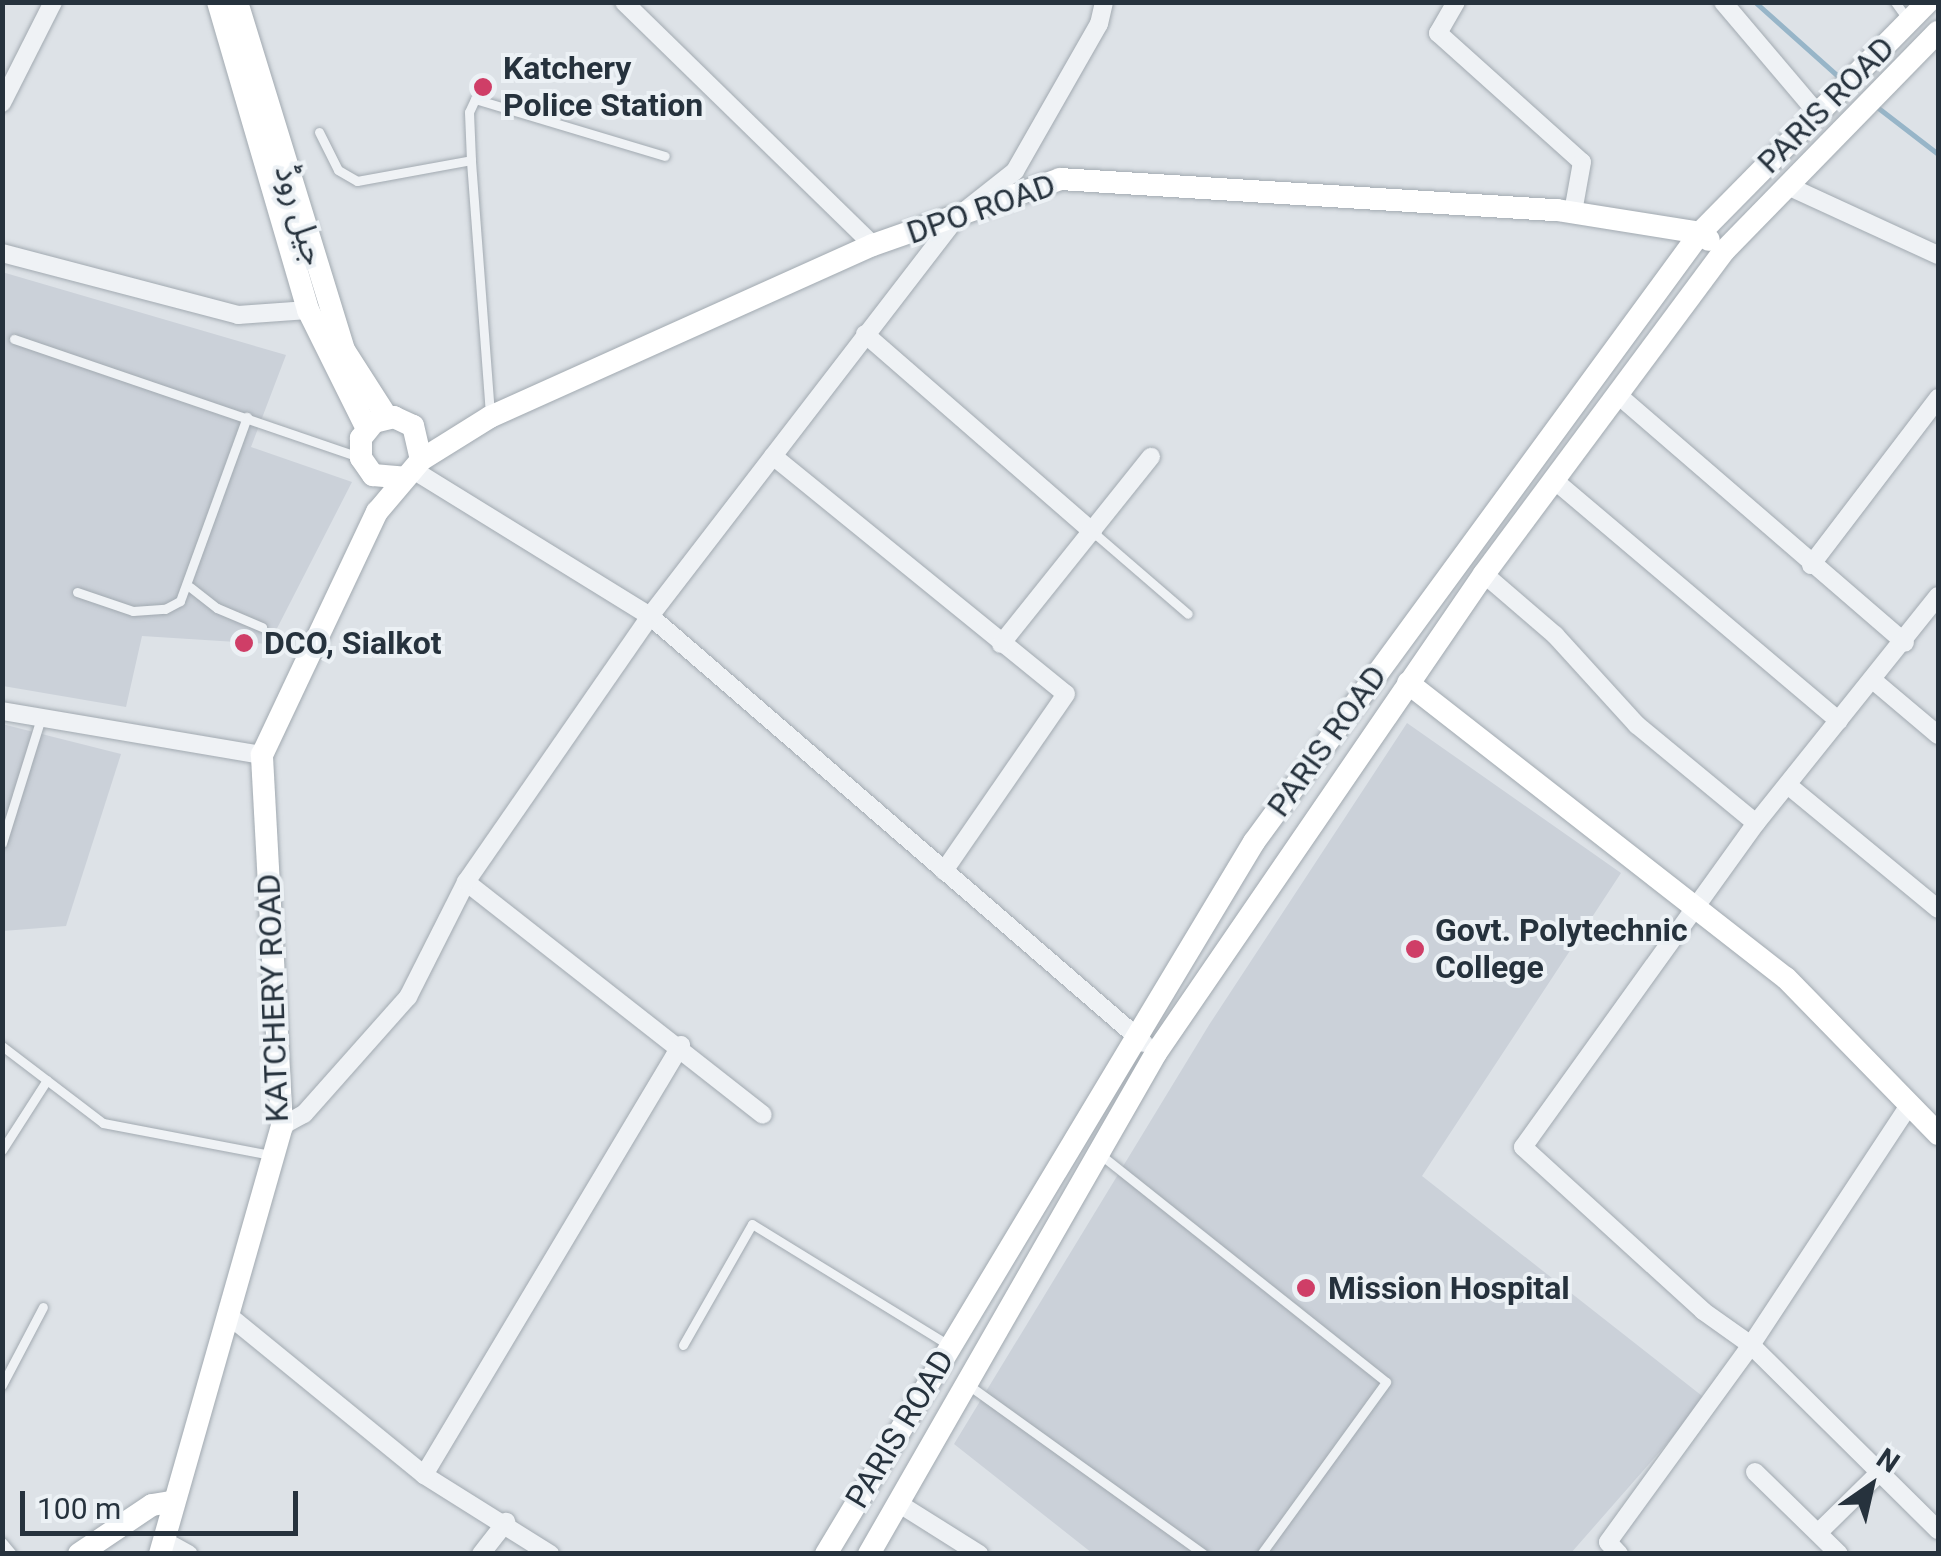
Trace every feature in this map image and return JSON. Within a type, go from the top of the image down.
[{"type":"main road","points":[[218,2],[308,310],[330,355],[377,423],[451,437]]},
{"type":"main road","name":"جیل روڈ","points":[[238,2],[344,350],[377,423]]},
{"type":"main road","name":"PARIS ROAD","points":[[826,1554],[1133,1034],[1254,842],[1700,233],[1928,2]]},
{"type":"main road","name":"PARIS ROAD","points":[[868,1554],[1156,1053],[1484,574],[1724,251],[1938,32]]},
{"type":"main road","name":"DPO ROAD","points":[[406,472],[451,437],[490,417],[873,245],[1060,178],[1573,212],[1700,233],[1724,251]]},
{"type":"main road","points":[[377,423],[360,458],[406,472],[417,431]]},
{"type":"main road","name":"KATCHERY ROAD","points":[[161,1547],[282,1126],[262,755],[378,512],[406,472]]},
{"type":"main road","points":[[1408,683],[1692,910],[1786,978],[1907,1108],[1938,1134]]},
{"type":"main road","points":[[1254,842],[1283,865]]},
{"type":"main road","points":[[79,1554],[152,1505],[172,1502]]},
{"type":"street","points":[[2,104],[53,2]]},
{"type":"street","points":[[624,2],[873,245]]},
{"type":"street","points":[[282,1126],[304,1114],[408,998],[466,882],[650,616],[957,217],[1015,171],[1099,24],[1104,2]]},
{"type":"street","points":[[1456,2],[1438,33],[1582,162],[1573,212]]},
{"type":"street","points":[[1723,2],[1818,114]]},
{"type":"street","points":[[1790,187],[1938,255]]},
{"type":"street","points":[[2,253],[238,314],[308,310]]},
{"type":"street","points":[[864,334],[1093,532]]},
{"type":"street","points":[[1618,395],[1905,642]]},
{"type":"street","points":[[1811,565],[1938,398]]},
{"type":"street","points":[[773,456],[1001,644],[1056,682],[1065,702],[944,871]]},
{"type":"street","points":[[1001,644],[1152,457]]},
{"type":"street","points":[[406,472],[650,616],[1156,1053]]},
{"type":"street","points":[[1554,480],[1839,721]]},
{"type":"street","points":[[1484,574],[1555,635],[1637,725],[1756,822]]},
{"type":"street","points":[[1938,596],[1874,681],[1756,822],[1523,1147],[1703,1311],[1751,1345],[1938,1530]]},
{"type":"street","points":[[1874,681],[1938,735]]},
{"type":"street","points":[[2,711],[40,721],[262,755]]},
{"type":"street","points":[[1789,786],[1938,908]]},
{"type":"street","points":[[466,882],[680,1046],[763,1115]]},
{"type":"street","points":[[424,1475],[680,1046]]},
{"type":"street","points":[[1619,1554],[1608,1542],[1751,1345],[1907,1108]]},
{"type":"street","points":[[228,1315],[424,1475],[506,1522],[550,1554]]},
{"type":"street","points":[[1755,1472],[1840,1554]]},
{"type":"street","points":[[1818,1532],[1880,1472]]},
{"type":"street","points":[[898,1503],[979,1554]]},
{"type":"street","points":[[481,1554],[506,1522]]},
{"type":"street","points":[[161,1547],[188,1554]]},
{"type":"lane","points":[[1894,2],[1909,22]]},
{"type":"lane","points":[[490,417],[470,160],[469,112],[475,99],[665,156]]},
{"type":"lane","points":[[319,132],[332,162],[357,181],[470,160]]},
{"type":"lane","points":[[14,339],[360,458]]},
{"type":"lane","points":[[77,592],[150,612],[180,601],[190,587],[246,418]]},
{"type":"lane","points":[[1093,532],[1188,614]]},
{"type":"lane","points":[[190,587],[217,608],[262,628]]},
{"type":"lane","points":[[2,844],[40,721]]},
{"type":"lane","points":[[2,1046],[103,1123],[273,1156]]},
{"type":"lane","points":[[2,1150],[47,1080]]},
{"type":"lane","points":[[1099,1153],[1386,1382],[1262,1554]]},
{"type":"lane","points":[[683,1345],[752,1224],[950,1346]]},
{"type":"lane","points":[[2,1385],[42,1307]]},
{"type":"lane","points":[[964,1382],[1204,1554]]},
{"type":"lane","points":[[2,1542],[12,1554]]},
{"type":"shaded area","points":[[2,272],[286,355],[251,447],[352,482],[269,644],[142,636],[126,707],[3,686]]},
{"type":"shaded area","name":"Mission Hospital","points":[[1407,723],[1621,873],[1422,1176],[1706,1399],[1571,1553],[1092,1553],[954,1444],[1209,1025]]},
{"type":"shaded area","points":[[2,724],[121,754],[66,926],[3,931]]},
{"type":"waterway","points":[[1755,2],[1841,79]]},
{"type":"waterway","points":[[1877,107],[1938,154]]},
{"type":"place","name":"Katchery Police Station","points":[[483,87]]},
{"type":"place","name":"DCO, Sialkot","points":[[244,643]]},
{"type":"place","name":"Govt. Polytechnic College","points":[[1415,949]]},
{"type":"place","name":"Mission Hospital","points":[[1306,1288]]}]
